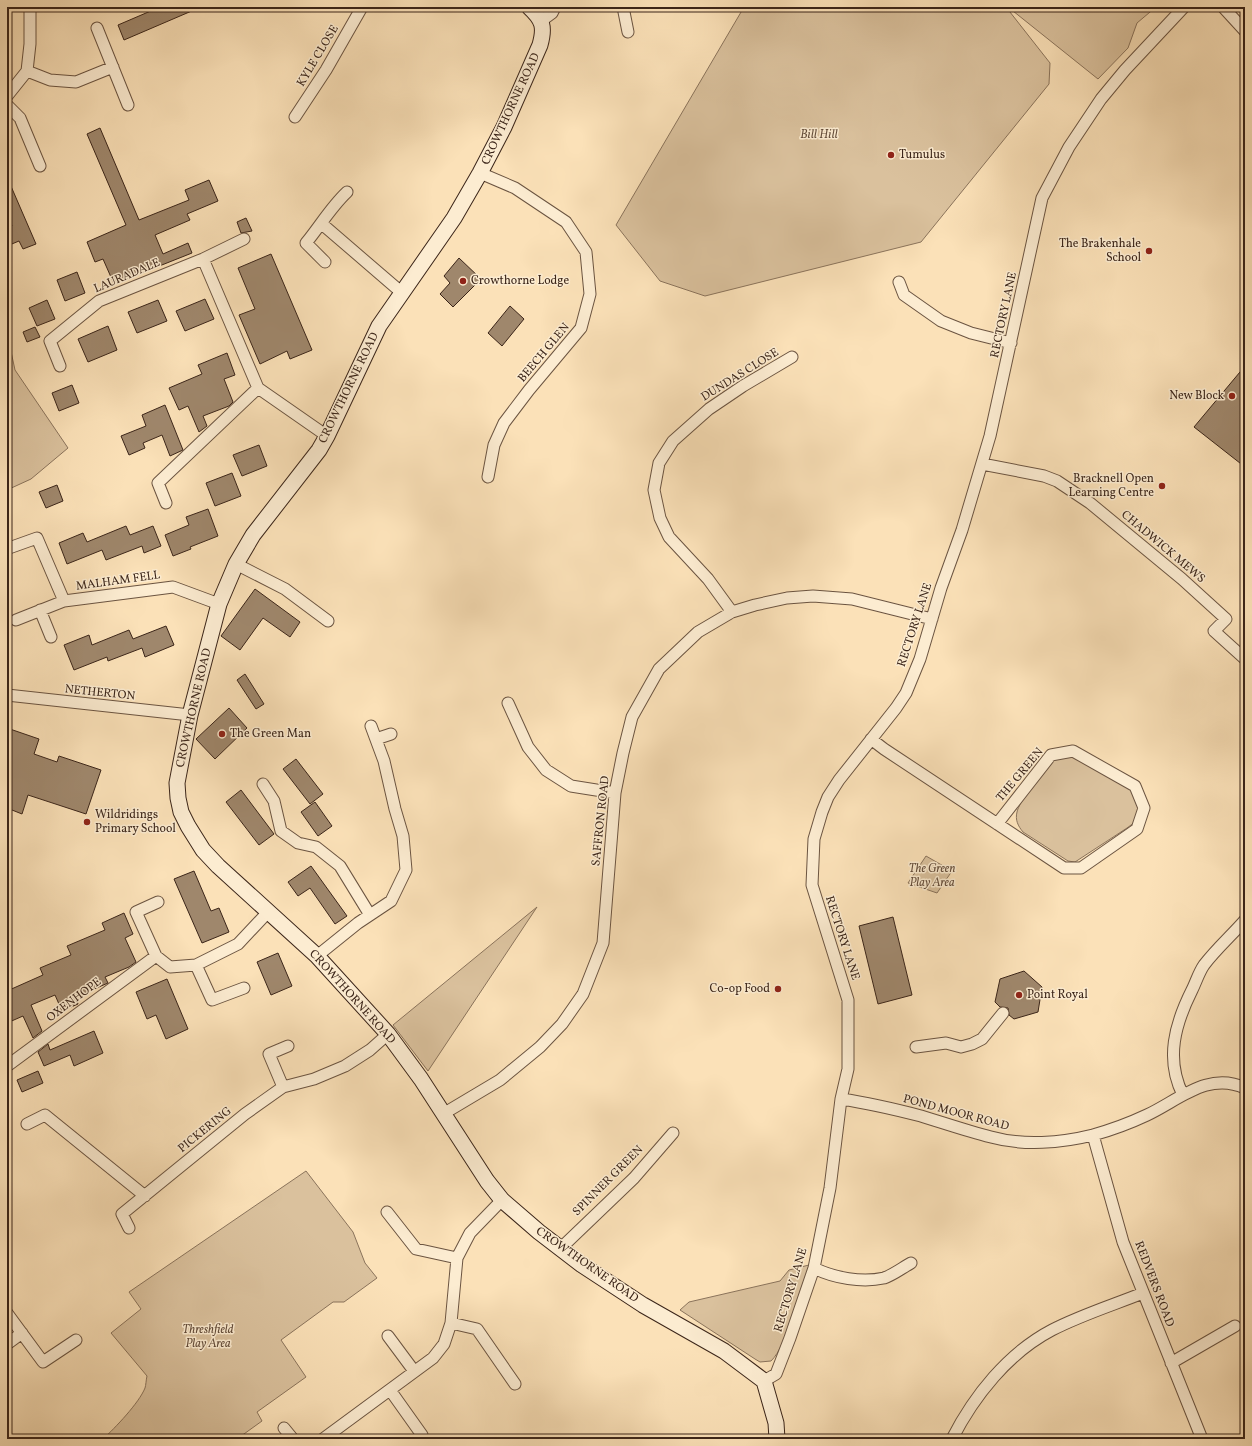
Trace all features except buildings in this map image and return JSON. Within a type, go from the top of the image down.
[{"type":"street","points":[[7,96],[27,71],[30,44],[30,7]]},
{"type":"street","name":"KYLE CLOSE","points":[[295,117],[326,70],[362,7]]},
{"type":"street","points":[[529,7],[541,21],[552,13],[555,7]]},
{"type":"street","points":[[623,7],[628,32]]},
{"type":"street","name":"RECTORY LANE","points":[[764,1381],[776,1374],[814,1268],[830,1188],[841,1099],[848,1069],[848,1000],[812,885],[812,856],[817,826],[828,797],[839,780],[906,693],[920,659],[982,464],[1011,343],[1042,198],[1069,147],[1101,99],[1125,70],[1184,7]]},
{"type":"street","points":[[1222,7],[1245,31]]},
{"type":"street","name":"CROWTHORNE ROAD","points":[[541,21],[544,32],[532,66],[480,173],[454,218],[379,326],[327,436],[303,473],[253,535],[236,564],[219,604],[190,715],[177,783],[181,812],[203,850],[218,866],[317,956],[388,1034],[421,1079],[487,1181],[502,1200],[539,1232],[582,1265],[643,1305],[724,1351],[764,1381]]},
{"type":"street","points":[[97,28],[128,105]]},
{"type":"street","points":[[27,71],[50,80],[76,82],[113,67]]},
{"type":"street","points":[[7,105],[20,118],[40,166]]},
{"type":"street","name":"BEECH GLEN","points":[[480,173],[515,188],[566,222],[586,252],[590,294],[581,328],[529,390],[504,423],[494,445],[488,477]]},
{"type":"street","points":[[325,262],[306,243],[322,224],[336,202],[346,192]]},
{"type":"street","points":[[322,224],[402,292]]},
{"type":"street","name":"LAURADALE","points":[[60,366],[50,341],[99,301],[203,259],[244,239]]},
{"type":"street","points":[[203,259],[258,388],[327,436]]},
{"type":"street","points":[[899,282],[904,295],[941,321],[971,333],[1011,343]]},
{"type":"street","name":"DUNDAS CLOSE","points":[[732,612],[708,579],[669,537],[663,524],[654,490],[659,463],[673,441],[709,409],[743,386],[792,357]]},
{"type":"street","points":[[166,503],[158,483],[258,388]]},
{"type":"street","name":"CHADWICK MEWS","points":[[982,464],[1044,476],[1057,481],[1090,503],[1182,579],[1226,619],[1214,631],[1245,659]]},
{"type":"street","name":"MALHAM FELL","points":[[10,548],[37,538],[64,601]]},
{"type":"street","points":[[236,564],[285,589],[328,621]]},
{"type":"street","name":"MALHAM FELL","points":[[16,620],[64,601],[172,587],[219,604]]},
{"type":"street","name":"SAFFRON ROAD","points":[[443,1114],[500,1080],[540,1047],[562,1024],[583,994],[603,943],[615,793],[632,717],[659,669],[698,632],[732,612],[755,605],[788,598],[812,596],[852,599],[932,619]]},
{"type":"street","points":[[40,610],[51,637]]},
{"type":"street","name":"NETHERTON","points":[[7,695],[190,715]]},
{"type":"street","points":[[508,703],[528,747],[546,770],[571,786],[615,793]]},
{"type":"street","points":[[317,956],[370,915],[391,901],[406,870],[403,836],[394,808],[384,761],[371,726]]},
{"type":"street","points":[[376,739],[391,734]]},
{"type":"street","name":"THE GREEN","points":[[871,739],[997,824],[1064,868],[1081,868],[1137,829],[1144,808],[1135,786],[1073,751],[1051,755],[997,824]]},
{"type":"street","points":[[263,784],[274,801],[281,830],[298,843],[316,847],[340,866],[370,915]]},
{"type":"street","points":[[158,902],[136,912],[156,956],[170,967],[196,965],[238,944],[269,911]]},
{"type":"street","points":[[1183,1095],[1176,1080],[1173,1062],[1175,1036],[1183,1008],[1203,966],[1245,920]]},
{"type":"street","name":"OXENHOPE","points":[[7,1066],[156,956]]},
{"type":"street","points":[[196,965],[212,1000],[244,988]]},
{"type":"street","points":[[916,1047],[946,1043],[961,1047],[972,1044],[982,1039],[1002,1013]]},
{"type":"street","name":"PICKERING","points":[[129,1228],[122,1214],[245,1114],[283,1087],[314,1079],[345,1066],[370,1050],[388,1034]]},
{"type":"street","points":[[283,1087],[269,1054],[288,1046]]},
{"type":"street","name":"POND MOOR ROAD","points":[[841,1099],[921,1117],[992,1138],[1030,1143],[1061,1141],[1093,1135],[1148,1114],[1202,1085],[1226,1082],[1245,1088]]},
{"type":"street","points":[[27,1124],[45,1115],[145,1196]]},
{"type":"street","name":"SPINNER GREEN","points":[[561,1248],[634,1178],[673,1133]]},
{"type":"street","name":"REDVERS ROAD","points":[[1093,1135],[1123,1242],[1202,1439]]},
{"type":"street","points":[[324,1439],[414,1371],[434,1358],[444,1344],[451,1324],[457,1258],[470,1233],[502,1200]]},
{"type":"street","points":[[387,1212],[416,1249],[457,1258]]},
{"type":"street","points":[[814,1268],[825,1274],[874,1279],[885,1277],[911,1263]]},
{"type":"street","points":[[952,1439],[973,1404],[1001,1370],[1033,1342],[1069,1323],[1143,1293]]},
{"type":"street","points":[[7,1313],[44,1362],[76,1340]]},
{"type":"street","points":[[451,1324],[477,1329],[515,1384]]},
{"type":"street","points":[[1171,1363],[1235,1326]]},
{"type":"street","points":[[7,1344],[22,1333]]},
{"type":"street","points":[[388,1336],[414,1371]]},
{"type":"street","points":[[764,1381],[776,1423],[777,1439]]},
{"type":"street","points":[[390,1390],[422,1435]]},
{"type":"street","points":[[284,1428],[293,1439]]},
{"type":"green space","name":"Bill Hill","points":[[744,7],[1006,7],[1050,63],[1049,84],[921,242],[705,296],[660,281],[616,225]]},
{"type":"green space","points":[[1008,7],[1156,7],[1137,23],[1128,48],[1098,79]]},
{"type":"green space","points":[[7,333],[15,370],[68,448],[31,479],[7,490]]},
{"type":"green space","points":[[1067,753],[1129,785],[1141,807],[1135,822],[1075,862],[1068,861],[1023,832],[1018,825],[1016,818],[1022,801],[1049,761],[1054,757]]},
{"type":"green space","name":"The Green Play Area","points":[[926,856],[952,871],[937,893],[908,883]]},
{"type":"green space","points":[[537,907],[428,1071],[393,1025]]},
{"type":"green space","name":"Threshfield Play Area","points":[[306,1171],[353,1232],[365,1263],[377,1278],[344,1302],[333,1302],[281,1340],[306,1377],[257,1412],[262,1421],[237,1439],[103,1439],[132,1408],[142,1394],[146,1385],[147,1376],[111,1333],[141,1309],[129,1292]]},
{"type":"green space","points":[[809,1265],[783,1343],[771,1361],[760,1362],[680,1310],[689,1302],[780,1281],[789,1270]]},
{"type":"place","name":"Tumulus","points":[[891,155]]},
{"type":"place","name":"The Brakenhale School","points":[[1149,251]]},
{"type":"place","name":"Crowthorne Lodge","points":[[463,281]]},
{"type":"place","name":"New Block","points":[[1232,396]]},
{"type":"place","name":"Bracknell Open Learning Centre","points":[[1162,486]]},
{"type":"place","name":"The Green Man","points":[[222,734]]},
{"type":"place","name":"Wildridings Primary School","points":[[87,822]]},
{"type":"place","name":"Co-op Food","points":[[778,989]]},
{"type":"place","name":"Point Royal","points":[[1019,995]]}]
